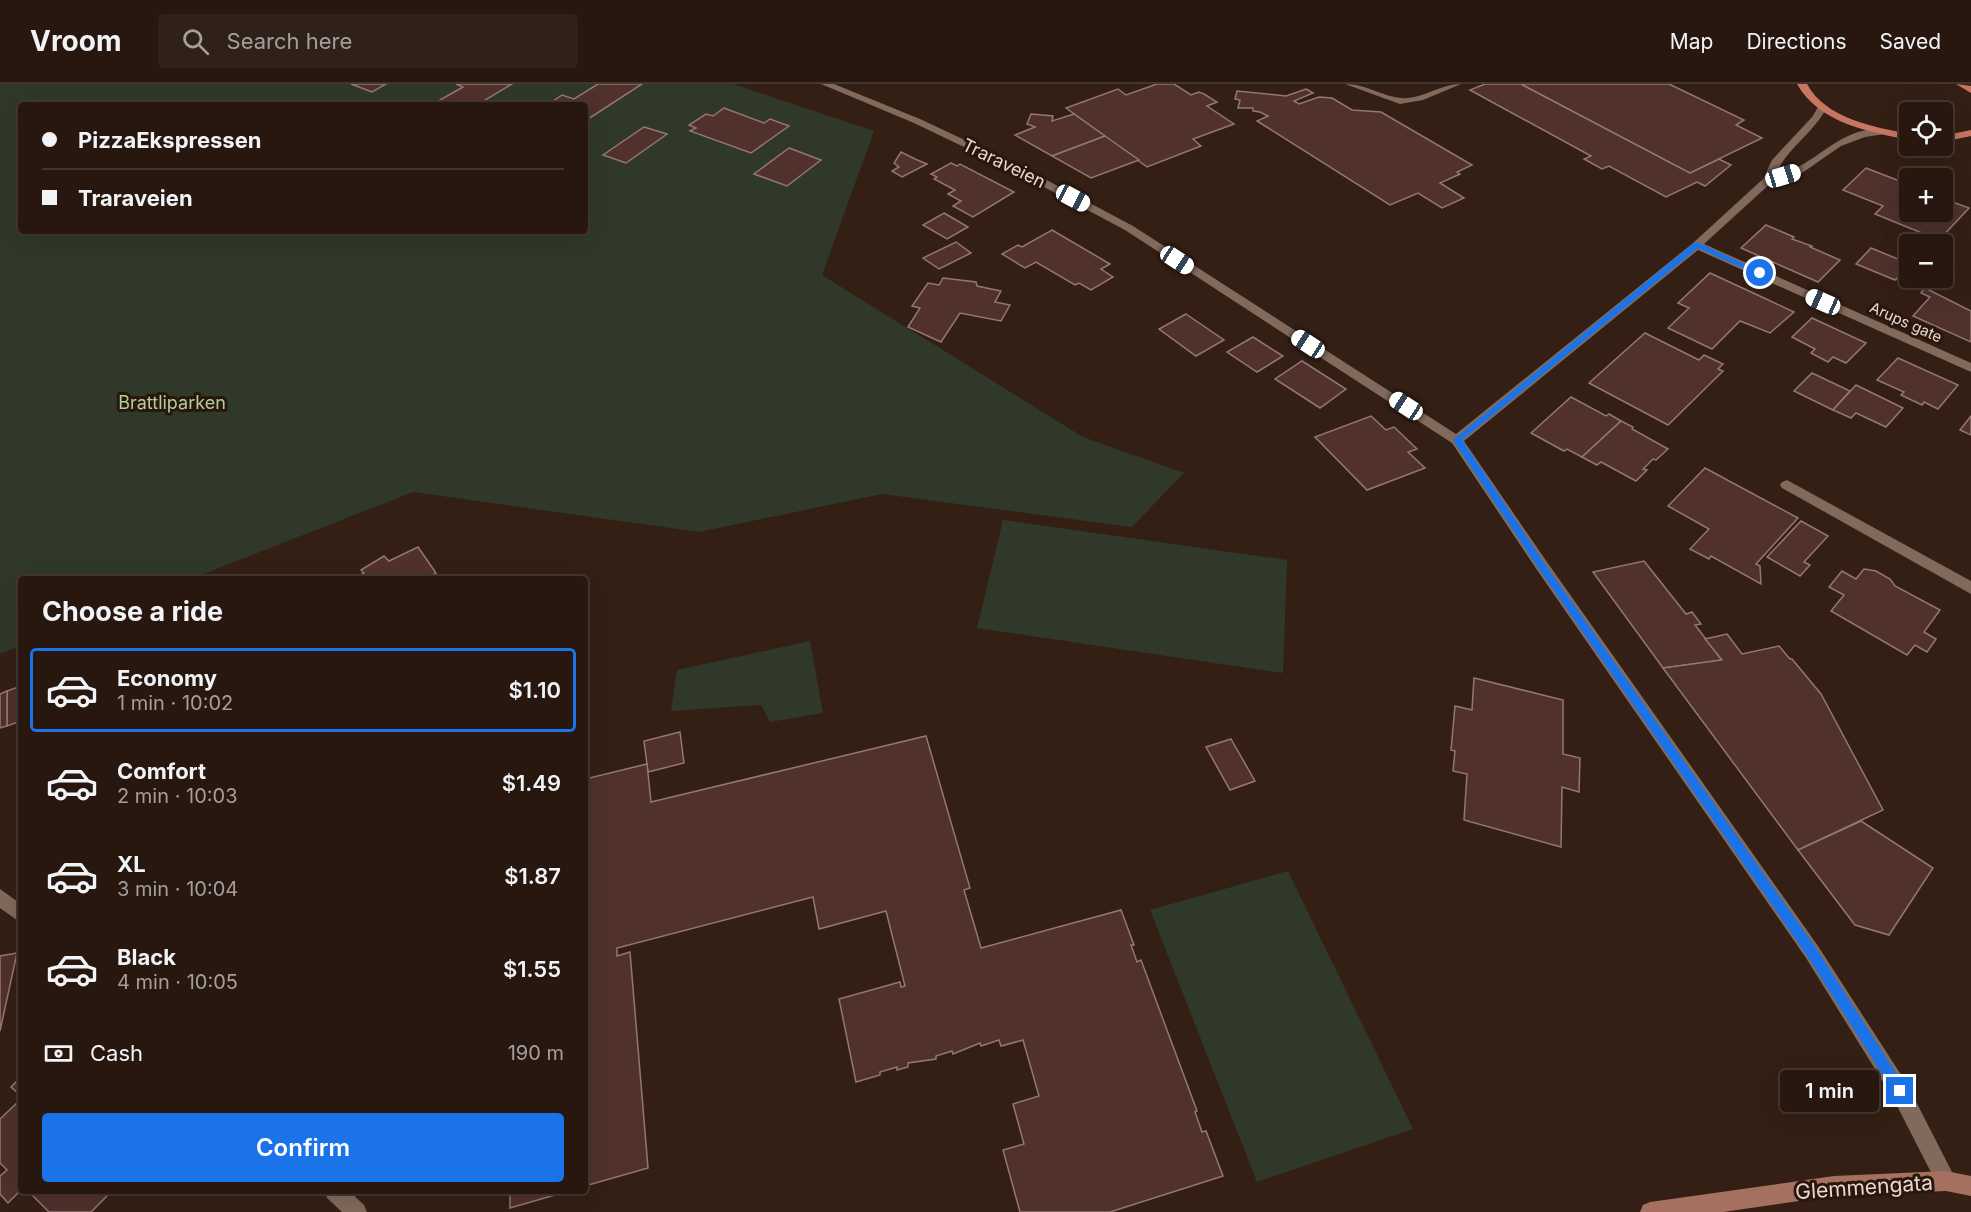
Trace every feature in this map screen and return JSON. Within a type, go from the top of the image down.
[{"type":"main road","points":[[1802,84],[1804,91],[1822,107],[1849,121],[1899,135]]},
{"type":"main road","points":[[1961,84],[1971,90]]},
{"type":"main road","points":[[1953,137],[1971,133]]},
{"type":"main road","points":[[1953,141],[1971,146]]},
{"type":"street","name":"Traraveien","points":[[826,84],[917,121],[1018,169],[1129,228],[1457,440],[1542,567],[1812,952],[1900,1091],[1946,1181]]},
{"type":"street","points":[[1350,84],[1400,101],[1420,98],[1456,84]]},
{"type":"street","points":[[1457,440],[1697,245],[1768,180],[1776,162],[1817,117],[1822,107]]},
{"type":"street","points":[[1768,180],[1798,171],[1838,144],[1863,134],[1882,132]]},
{"type":"street","name":"Arups gate","points":[[1697,245],[1971,368]]},
{"type":"street","points":[[1787,485],[1971,588]]},
{"type":"street","points":[[0,897],[18,912]]},
{"type":"street","name":"Glemmengata","points":[[1650,1212],[1834,1186],[1946,1181],[1971,1186]]},
{"type":"street","points":[[337,1194],[357,1212]]},
{"type":"green space","name":"Brattliparken","points":[[0,84],[733,84],[874,131],[822,275],[1083,437],[1184,473],[1132,527],[882,494],[699,532],[413,492],[199,576],[18,576],[18,647],[0,654]]},
{"type":"green space","points":[[1003,520],[1287,560],[1283,673],[977,628]]},
{"type":"green space","points":[[810,641],[823,713],[770,722],[761,705],[671,711],[677,670]]},
{"type":"green space","points":[[1288,871],[1413,1129],[1257,1182],[1150,910]]},
{"type":"building","points":[[351,84],[386,84],[372,92]]},
{"type":"building","points":[[456,84],[512,84],[482,102],[436,102],[463,87]]},
{"type":"building","points":[[598,84],[642,84],[588,119],[588,102],[552,102],[562,95],[574,99]]},
{"type":"building","points":[[1157,84],[1174,84],[1191,95],[1199,92],[1204,94],[1217,102],[1207,106],[1234,124],[1193,139],[1201,146],[1147,167],[1066,108],[1118,89],[1126,95]]},
{"type":"building","points":[[1485,84],[1521,84],[1690,173],[1719,159],[1731,165],[1705,186],[1697,182],[1666,197],[1609,166],[1602,169],[1584,159],[1591,156],[1470,90]]},
{"type":"building","points":[[1521,84],[1669,84],[1744,120],[1736,125],[1762,138],[1690,173]]},
{"type":"building","points":[[1306,89],[1313,93],[1294,101],[1299,104],[1319,97],[1332,98],[1352,110],[1381,112],[1472,165],[1457,172],[1460,174],[1440,183],[1464,198],[1442,208],[1418,193],[1390,205],[1257,121],[1268,116],[1253,111],[1253,108],[1238,108],[1240,100],[1235,99],[1237,91],[1286,96]]},
{"type":"building","points":[[724,108],[764,123],[770,119],[789,126],[751,153],[690,131],[696,128],[689,125],[706,114],[713,116]]},
{"type":"building","points":[[1031,114],[1053,116],[1052,121],[1074,114],[1105,136],[1052,156],[1015,135],[1035,127],[1027,124]]},
{"type":"building","points":[[644,127],[667,134],[626,163],[603,155]]},
{"type":"building","points":[[1105,136],[1139,160],[1091,178],[1052,156]]},
{"type":"building","points":[[789,148],[821,160],[787,186],[754,174]]},
{"type":"building","points":[[901,152],[927,164],[902,177],[892,171],[899,167],[894,163]]},
{"type":"building","points":[[951,163],[957,166],[960,164],[1014,192],[973,217],[953,206],[961,201],[948,194],[955,190],[934,179],[937,177],[931,174]]},
{"type":"building","points":[[1866,168],[1899,181],[1899,222],[1953,222],[1953,202],[1969,208],[1945,234],[1924,234],[1875,214],[1883,206],[1843,190]]},
{"type":"building","points":[[944,213],[968,227],[947,239],[923,225]]},
{"type":"building","points":[[1766,225],[1840,260],[1818,282],[1741,248]]},
{"type":"building","points":[[1052,230],[1110,264],[1101,269],[1113,277],[1091,290],[1079,283],[1075,285],[1036,262],[1025,268],[1002,254],[1018,245],[1022,247]]},
{"type":"building","points":[[956,242],[971,253],[939,269],[923,258]]},
{"type":"building","points":[[1871,248],[1899,259],[1899,276],[1895,280],[1856,264]]},
{"type":"building","points":[[1710,273],[1794,312],[1770,333],[1740,321],[1712,349],[1668,328],[1689,308],[1678,303]]},
{"type":"building","points":[[943,278],[976,282],[977,286],[1001,291],[995,302],[1010,305],[1001,321],[960,313],[941,342],[908,327],[920,308],[912,306],[928,283],[939,285]]},
{"type":"building","points":[[1925,288],[1971,311],[1971,342],[1913,316],[1930,297],[1921,293]]},
{"type":"building","points":[[1186,314],[1224,340],[1196,356],[1159,329]]},
{"type":"building","points":[[1812,318],[1866,343],[1846,363],[1833,357],[1828,362],[1811,353],[1815,349],[1792,337]]},
{"type":"building","points":[[1645,333],[1699,360],[1704,355],[1723,364],[1718,369],[1723,371],[1668,425],[1589,383]]},
{"type":"building","points":[[1253,337],[1283,356],[1257,372],[1227,352]]},
{"type":"building","points":[[1898,358],[1958,385],[1938,409],[1924,402],[1922,405],[1901,395],[1904,392],[1877,380]]},
{"type":"building","points":[[1302,361],[1346,389],[1320,408],[1275,379]]},
{"type":"building","points":[[1812,373],[1850,391],[1833,410],[1794,391]]},
{"type":"building","points":[[1856,385],[1903,408],[1886,427],[1856,413],[1851,418],[1833,410]]},
{"type":"building","points":[[1571,397],[1606,416],[1609,414],[1621,421],[1582,457],[1567,449],[1564,451],[1531,433]]},
{"type":"building","points":[[1371,416],[1386,430],[1394,427],[1417,449],[1408,452],[1425,468],[1367,490],[1315,437]]},
{"type":"building","points":[[1971,416],[1971,435],[1960,430]]},
{"type":"building","points":[[1621,421],[1668,449],[1643,469],[1647,470],[1636,481],[1601,462],[1597,465],[1582,457]]},
{"type":"building","points":[[1705,468],[1798,518],[1756,564],[1760,566],[1761,584],[1711,556],[1709,559],[1690,549],[1709,529],[1668,506]]},
{"type":"building","points":[[1801,521],[1828,536],[1804,562],[1810,565],[1800,576],[1767,557]]},
{"type":"building","points":[[418,547],[436,573],[430,576],[358,576],[364,573],[361,570],[384,556],[389,561]]},
{"type":"building","points":[[1644,561],[1686,614],[1692,612],[1701,624],[1695,625],[1722,660],[1663,668],[1593,572]]},
{"type":"building","points":[[1864,569],[1876,571],[1890,579],[1895,586],[1940,610],[1924,632],[1936,639],[1927,652],[1915,645],[1907,655],[1831,611],[1844,595],[1829,587],[1842,571],[1856,579]]},
{"type":"building","points":[[1727,634],[1742,654],[1779,646],[1792,659],[1821,694],[1883,810],[1798,850],[1663,668],[1722,660],[1705,639]]},
{"type":"building","points":[[1474,678],[1563,700],[1563,754],[1580,758],[1579,792],[1562,787],[1561,847],[1464,820],[1467,774],[1453,771],[1455,751],[1451,750],[1455,706],[1472,710]]},
{"type":"building","points":[[18,687],[18,722],[7,726],[7,691]]},
{"type":"building","points":[[7,691],[7,726],[0,728],[0,694]]},
{"type":"building","points":[[680,732],[684,763],[648,772],[644,741]]},
{"type":"building","points":[[926,736],[970,888],[964,890],[981,948],[1121,910],[1134,945],[1131,945],[1137,962],[1141,960],[1197,1111],[1195,1112],[1202,1132],[1206,1131],[1223,1176],[1110,1212],[1020,1212],[1003,1150],[1024,1144],[1013,1104],[1039,1096],[1023,1040],[1001,1046],[999,1040],[981,1046],[980,1043],[953,1054],[952,1051],[936,1056],[936,1059],[908,1063],[908,1067],[897,1070],[897,1067],[856,1082],[839,999],[900,982],[901,987],[905,986],[886,911],[819,929],[813,897],[617,948],[617,956],[630,952],[648,1168],[588,1185],[588,778],[647,764],[651,802]]},
{"type":"building","points":[[1231,739],[1255,781],[1230,790],[1206,747]]},
{"type":"building","points":[[1861,821],[1933,868],[1889,935],[1855,925],[1798,850]]},
{"type":"building","points":[[17,953],[0,1031],[0,956]]},
{"type":"building","points":[[18,1080],[18,1093],[11,1087]]},
{"type":"building","points":[[18,1102],[18,1193],[8,1203],[0,1194],[0,1176],[7,1170],[0,1163],[0,1119]]},
{"type":"building","points":[[31,1194],[109,1194],[91,1212],[49,1212]]},
{"type":"building","points":[[510,1194],[559,1194],[510,1208]]},
{"type":"route","points":[[1760,273],[1697,245],[1457,440],[1542,567],[1812,952],[1900,1091]]}]
